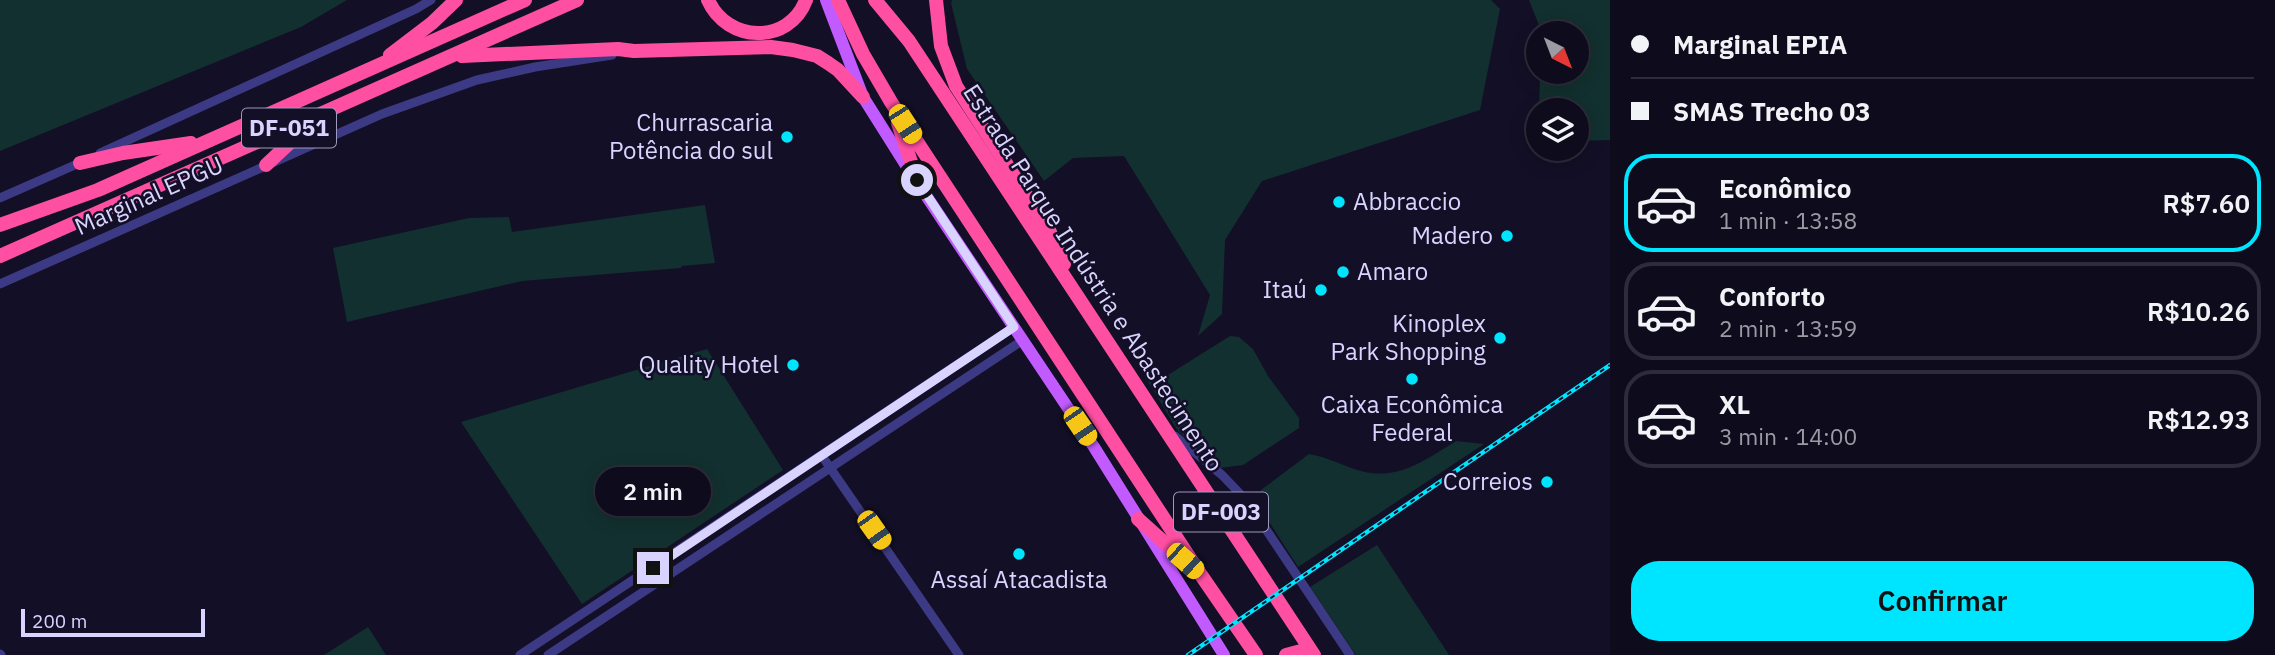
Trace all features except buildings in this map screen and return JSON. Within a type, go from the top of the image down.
[{"type":"highway","points":[[366,72],[410,40],[456,0]]},
{"type":"highway","name":"DF-051","points":[[0,225],[89,194],[525,0]]},
{"type":"highway","name":"DF-051","points":[[0,256],[578,0]]},
{"type":"highway","points":[[708,0],[729,25],[745,33],[761,34],[785,27],[801,12],[806,0]]},
{"type":"highway","name":"DF-003","points":[[838,0],[863,54],[891,102],[1256,655]]},
{"type":"highway","name":"Estrada Parque Indústria e Abastecimento","points":[[875,0],[909,41],[1314,655]]},
{"type":"highway","points":[[885,0],[901,22],[909,41]]},
{"type":"highway","points":[[936,0],[941,46],[953,78],[1049,230],[1071,285]]},
{"type":"highway","points":[[454,55],[771,47],[817,56],[863,97]]},
{"type":"highway","points":[[891,102],[917,180]]},
{"type":"highway","points":[[266,165],[320,114]]},
{"type":"highway","points":[[80,163],[123,153],[210,140]]},
{"type":"highway","points":[[1138,519],[1201,575]]},
{"type":"highway","points":[[1286,655],[1301,651],[1314,655]]},
{"type":"main road","points":[[825,0],[863,97],[1023,340],[1224,655]]},
{"type":"street","points":[[0,198],[294,66],[431,0]]},
{"type":"street","name":"Marginal EPGU","points":[[0,284],[383,114],[477,80],[535,67],[634,51]]},
{"type":"street","points":[[520,655],[1014,327]]},
{"type":"street","points":[[548,655],[1023,340]]},
{"type":"street","points":[[989,344],[999,357]]},
{"type":"street","points":[[1167,430],[1222,475],[1247,501],[1350,655]]},
{"type":"street","points":[[822,456],[932,612],[959,655]]},
{"type":"street","points":[[723,522],[730,535]]},
{"type":"green space","points":[[0,0],[347,0],[301,27],[0,151]]},
{"type":"green space","points":[[952,0],[1491,0],[1500,9],[1480,110],[1262,181],[1225,240],[1222,314],[1198,336],[1210,295],[1124,156],[1073,158],[1044,181],[967,69]]},
{"type":"green space","points":[[1529,0],[1610,0],[1610,140],[1589,141],[1589,98],[1539,98],[1540,84],[1589,84],[1589,21],[1537,21]]},
{"type":"green space","points":[[705,205],[715,263],[522,281],[347,322],[333,248],[469,218],[509,217],[512,232]]},
{"type":"green space","points":[[1230,336],[1239,337],[1253,349],[1268,376],[1299,418],[1299,428],[1243,465],[1220,468],[1178,431],[1147,380],[1160,380]]},
{"type":"green space","points":[[707,349],[783,470],[582,604],[461,422]]},
{"type":"green space","points":[[1456,441],[1484,444],[1298,567],[1259,506],[1261,490],[1309,454],[1361,471],[1387,473],[1411,467]]},
{"type":"green space","points":[[1377,545],[1449,655],[1356,655],[1310,587]]},
{"type":"green space","points":[[368,627],[386,655],[324,655]]},
{"type":"railway","points":[[1188,655],[1610,365]]},
{"type":"place","name":"Churrascaria Potência do sul","points":[[787,137]]},
{"type":"place","name":"Abbraccio","points":[[1339,202]]},
{"type":"place","name":"Madero","points":[[1507,236]]},
{"type":"place","name":"Amaro","points":[[1343,272]]},
{"type":"place","name":"Itaú","points":[[1321,290]]},
{"type":"place","name":"Kinoplex Park Shopping","points":[[1500,338]]},
{"type":"place","name":"Quality Hotel","points":[[793,365]]},
{"type":"place","name":"Caixa Econômica Federal","points":[[1412,379]]},
{"type":"place","name":"Correios","points":[[1547,482]]},
{"type":"place","name":"Assaí Atacadista","points":[[1019,554]]},
{"type":"route","points":[[653,568],[1014,327],[917,180]]}]
